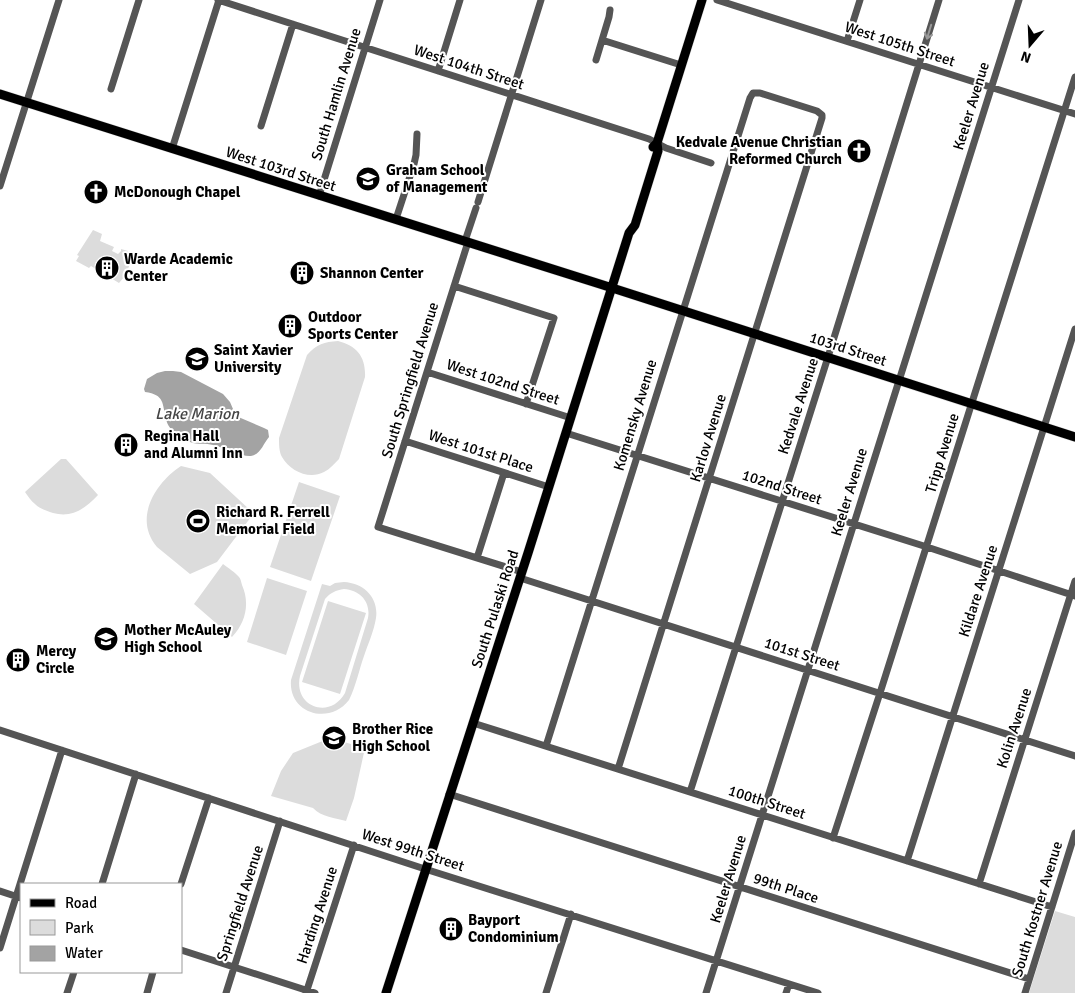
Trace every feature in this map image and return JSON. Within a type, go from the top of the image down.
[{"type":"main road","name":"South Pulaski Road","points":[[386,993],[629,233],[635,225],[658,151],[656,143],[702,0]]},
{"type":"main road","name":"West 103rd Street","points":[[0,94],[612,288]]},
{"type":"main road","name":"103rd Street","points":[[612,288],[1075,436]]},
{"type":"street","points":[[0,186],[59,0]]},
{"type":"street","points":[[111,90],[139,0]]},
{"type":"street","points":[[172,149],[218,0]]},
{"type":"street","name":"West 104th Street","points":[[218,0],[649,139],[666,148],[710,162]]},
{"type":"street","name":"South Hamlin Avenue","points":[[319,196],[380,0]]},
{"type":"street","points":[[438,71],[460,0]]},
{"type":"street","name":"South Springfield Avenue","points":[[378,527],[541,0]]},
{"type":"street","name":"West 105th Street","points":[[717,0],[1075,114]]},
{"type":"street","points":[[847,41],[860,0]]},
{"type":"street","name":"Kedvale Avenue","points":[[690,792],[940,0]]},
{"type":"street","name":"Keeler Avenue","points":[[706,993],[1019,0]]},
{"type":"street","points":[[596,60],[610,10]]},
{"type":"street","points":[[261,126],[292,24]]},
{"type":"street","points":[[602,40],[681,65]]},
{"type":"street","name":"Tripp Avenue","points":[[834,838],[1075,77]]},
{"type":"street","name":"Komensky Avenue","points":[[546,746],[750,98],[753,92],[760,93],[817,111],[822,115]]},
{"type":"street","name":"Karlov Avenue","points":[[618,769],[756,334],[822,122],[822,115]]},
{"type":"street","points":[[396,219],[414,164],[417,134]]},
{"type":"street","points":[[454,286],[554,318],[526,404]]},
{"type":"street","name":"Kildare Avenue","points":[[907,861],[1075,329]]},
{"type":"street","name":"West 102nd Street","points":[[427,372],[571,418]]},
{"type":"street","name":"102nd Street","points":[[566,433],[1073,595]]},
{"type":"street","name":"West 101st Place","points":[[405,441],[549,487]]},
{"type":"street","points":[[478,558],[504,473]]},
{"type":"street","name":"101st Street","points":[[378,527],[478,558],[591,601],[1075,756]]},
{"type":"street","name":"Kolin Avenue","points":[[979,884],[1073,595],[1075,581]]},
{"type":"street","name":"100th Street","points":[[473,723],[1052,907]]},
{"type":"street","name":"West 99th Street","points":[[0,730],[426,869],[818,993]]},
{"type":"street","points":[[23,883],[62,750]]},
{"type":"street","points":[[102,883],[136,774]]},
{"type":"street","name":"99th Place","points":[[449,794],[1029,979]]},
{"type":"street","points":[[181,883],[208,798]]},
{"type":"street","name":"Springfield Avenue","points":[[226,993],[280,821]]},
{"type":"street","name":"South Kostner Avenue","points":[[1025,993],[1075,833]]},
{"type":"street","name":"Harding Avenue","points":[[306,992],[354,845]]},
{"type":"street","points":[[0,891],[19,897],[0,948]]},
{"type":"street","points":[[546,993],[571,914]]},
{"type":"street","points":[[182,950],[234,966],[306,992],[315,993]]},
{"type":"street","points":[[67,993],[74,973]]},
{"type":"street","points":[[146,993],[153,973]]},
{"type":"street","points":[[786,993],[789,984]]},
{"type":"green space","points":[[93,230],[102,234],[100,241],[114,247],[112,251],[118,254],[121,249],[128,251],[125,259],[131,261],[128,269],[133,270],[130,278],[125,276],[119,283],[91,266],[89,268],[76,261],[79,256],[77,255]]},
{"type":"green space","points":[[338,341],[345,343],[359,353],[364,364],[365,377],[339,459],[324,472],[312,475],[300,473],[285,462],[282,457],[279,448],[279,438],[307,355],[321,344]]},
{"type":"green space","points":[[61,459],[66,459],[98,495],[78,511],[66,514],[53,513],[41,509],[25,492]]},
{"type":"green space","name":"Richard R. Ferrell Memorial Field","points":[[181,466],[210,473],[250,510],[251,517],[217,562],[190,574],[157,547],[150,536],[147,525],[150,502],[163,482]]},
{"type":"green space","points":[[299,482],[340,496],[311,581],[270,567]]},
{"type":"green space","points":[[223,564],[240,578],[246,599],[241,625],[232,637],[194,604]]},
{"type":"green space","points":[[267,578],[307,591],[286,655],[247,642]]},
{"type":"green space","points":[[344,582],[358,585],[369,593],[375,604],[376,618],[349,700],[341,708],[321,714],[303,708],[296,701],[292,691],[291,680],[322,584],[330,586],[335,583]],"holes":[[[350,590],[359,594],[366,602],[368,618],[345,693],[331,706],[322,708],[314,706],[302,696],[299,687],[300,676],[325,599],[336,591]]]},
{"type":"green space","points":[[328,601],[366,613],[340,694],[302,682]]},
{"type":"green space","points":[[330,738],[365,748],[354,798],[346,821],[324,815],[313,808],[271,796],[281,771],[293,753]]},
{"type":"green space","points":[[1055,911],[1075,917],[1075,993],[1029,993]]},
{"type":"water","name":"Lake Marion","points":[[165,371],[181,372],[223,394],[230,402],[236,416],[268,430],[269,437],[260,451],[254,455],[247,456],[213,445],[193,443],[177,435],[167,423],[162,401],[156,395],[145,392],[144,389],[147,379]]},
{"type":"place","name":"Kedvale Avenue Christian Reformed Church","points":[[859,151]]},
{"type":"place","name":"Graham School of Management","points":[[368,179]]},
{"type":"place","name":"McDonough Chapel","points":[[96,192]]},
{"type":"place","name":"Warde Academic Center","points":[[107,268]]},
{"type":"place","name":"Shannon Center","points":[[302,273]]},
{"type":"place","name":"Outdoor Sports Center","points":[[290,326]]},
{"type":"place","name":"Saint Xavier University","points":[[197,359]]},
{"type":"place","name":"Regina Hall and Alumni Inn","points":[[126,445]]},
{"type":"place","name":"Richard R. Ferrell Memorial Field","points":[[198,521]]},
{"type":"place","name":"Mother McAuley High School","points":[[106,639]]},
{"type":"place","name":"Mercy Circle","points":[[18,660]]},
{"type":"place","name":"Brother Rice High School","points":[[334,738]]},
{"type":"place","name":"Bayport Condominium","points":[[451,929]]}]
